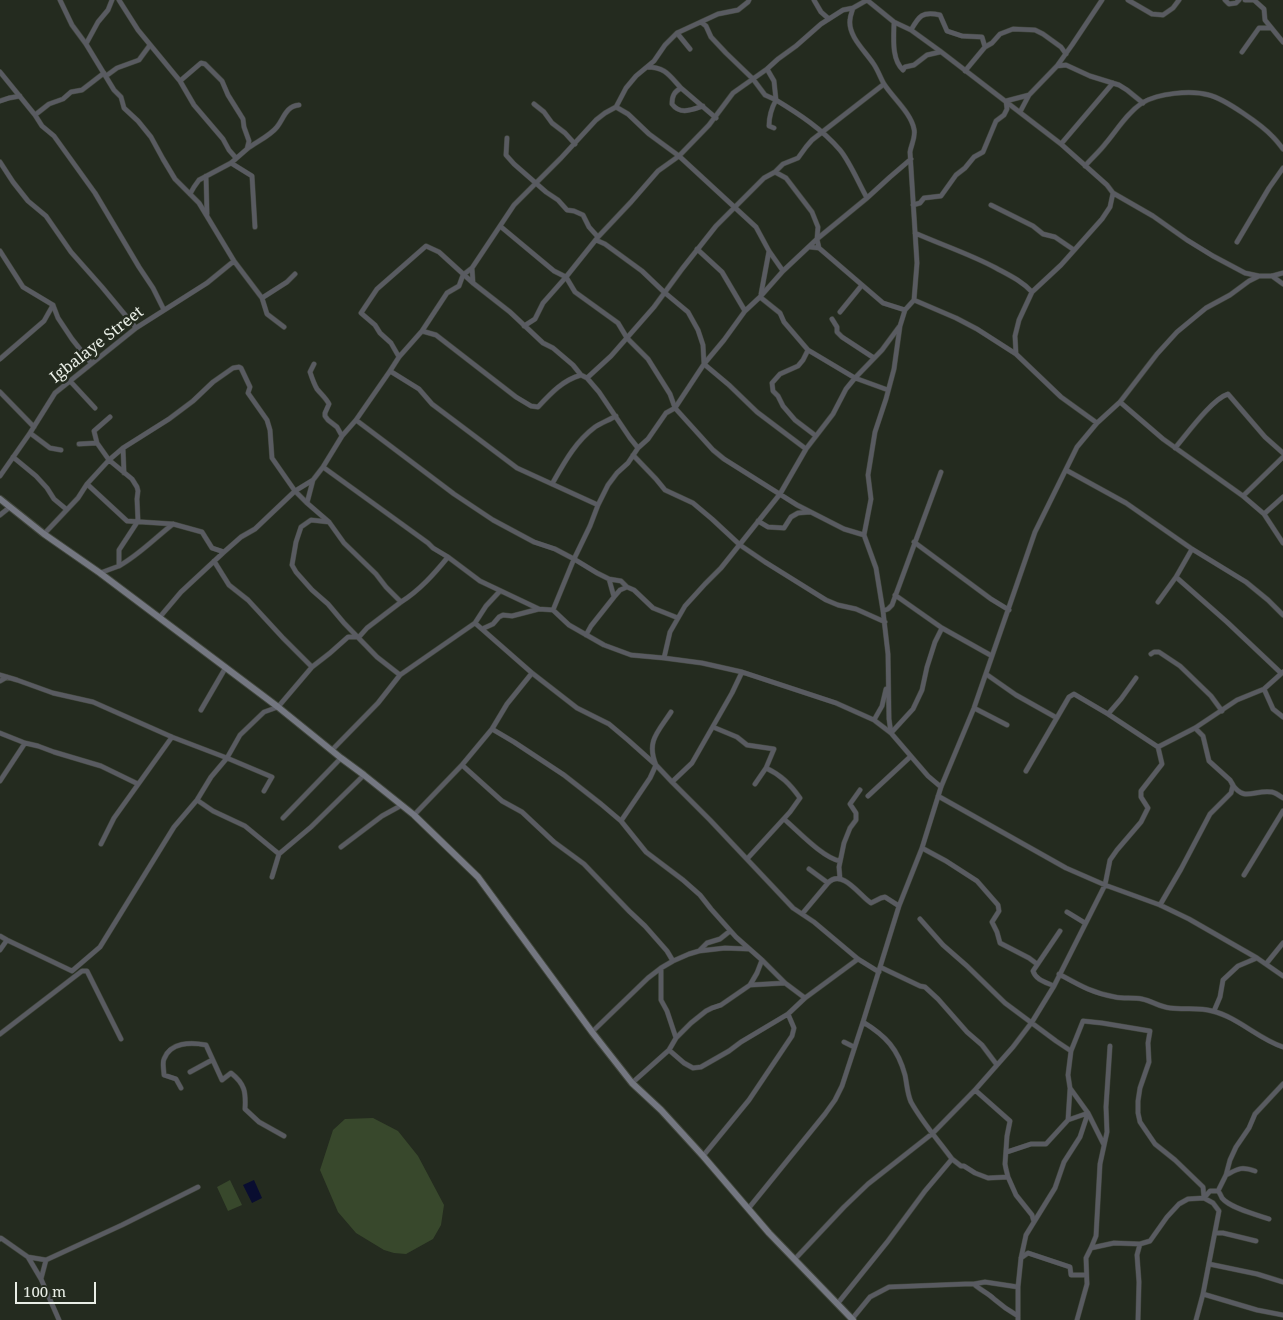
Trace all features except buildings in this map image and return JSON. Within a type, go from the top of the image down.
[{"type":"street","points":[[60,0],[72,25],[121,97],[124,108],[152,138],[162,159],[175,179],[199,203],[234,261],[262,298],[267,314],[284,327]]},
{"type":"street","points":[[86,44],[98,22],[108,10],[112,0]]},
{"type":"street","points":[[119,0],[138,30],[180,81],[194,105],[223,139],[236,158]]},
{"type":"street","points":[[159,618],[181,592],[224,552],[255,529],[295,491],[313,480],[342,436],[356,420],[399,357],[422,331],[447,293],[459,286],[464,274],[472,268],[514,205],[575,144],[596,120],[616,107],[626,88],[636,76],[654,61],[665,45],[677,33],[718,14],[738,10],[749,0]]},
{"type":"street","points":[[524,326],[535,319],[543,304],[597,239],[658,171],[679,156],[716,118],[733,93],[767,69],[821,24],[844,10],[853,8],[867,0],[894,22],[911,30],[1061,144],[1107,185],[1113,193],[1146,212],[1213,256],[1245,273],[1259,276],[1272,276],[1283,273]]},
{"type":"street","points":[[1020,112],[1029,95],[1066,54],[1102,0]]},
{"type":"street","points":[[1128,0],[1152,14],[1163,15],[1173,8],[1178,0]]},
{"type":"street","points":[[1224,0],[1229,4],[1236,3],[1239,0]]},
{"type":"street","points":[[1245,0],[1254,0],[1264,9],[1265,20],[1283,42]]},
{"type":"street","points":[[816,2],[821,12],[830,19]]},
{"type":"street","points":[[853,8],[850,27],[857,43],[875,65],[884,84],[904,109],[914,129],[910,152],[917,263],[914,300],[905,310],[900,326],[894,370],[875,432],[868,475],[871,499],[864,535],[876,568],[885,622],[891,733]]},
{"type":"street","points":[[821,12],[821,24]]},
{"type":"street","points":[[911,30],[918,18],[932,13],[940,15],[947,31],[962,36],[982,37],[985,47]]},
{"type":"street","points":[[701,22],[706,26],[711,37],[753,79],[765,95],[806,119],[841,151],[867,198]]},
{"type":"street","points":[[894,22],[894,51],[900,67],[904,70],[905,67],[914,65],[927,55],[940,52]]},
{"type":"street","points":[[1242,52],[1259,28],[1273,28]]},
{"type":"street","points":[[965,71],[985,47],[992,44],[1000,34],[1013,29],[1035,30],[1061,47],[1066,54]]},
{"type":"street","points":[[677,33],[690,49]]},
{"type":"street","points":[[35,115],[49,104],[63,100],[71,92],[82,90],[117,68],[139,60],[150,45]]},
{"type":"street","points":[[180,81],[201,63],[222,81],[228,95],[243,119],[249,141],[247,149]]},
{"type":"street","points":[[1057,66],[1066,65],[1090,76],[1113,83],[1127,90],[1143,103]]},
{"type":"street","points":[[647,67],[665,70],[681,88],[716,118]]},
{"type":"street","points":[[767,69],[774,81],[776,100],[770,110],[769,118],[769,126],[774,128]]},
{"type":"street","points":[[0,72],[42,126],[54,136],[95,193],[153,288],[164,310]]},
{"type":"street","points":[[1061,144],[1113,83]]},
{"type":"street","points":[[587,378],[611,356],[654,307],[716,226],[764,178],[775,172],[783,164],[798,158],[806,146],[884,84]]},
{"type":"street","points":[[681,88],[672,97],[672,104],[675,108],[682,111],[703,106]]},
{"type":"street","points":[[1086,166],[1130,114],[1143,103],[1169,94],[1190,93],[1210,95],[1264,128],[1283,149]]},
{"type":"street","points":[[1006,101],[1029,95]]},
{"type":"street","points":[[0,101],[20,96]]},
{"type":"street","points":[[913,205],[920,203],[924,198],[941,196],[956,175],[974,157],[983,152],[996,121],[1004,115],[1007,109],[1006,101]]},
{"type":"street","points":[[534,104],[575,144]]},
{"type":"street","points":[[190,194],[199,180],[231,163],[247,149],[276,129],[288,109],[299,105]]},
{"type":"street","points":[[616,107],[628,114],[649,134],[679,156],[756,227],[783,271]]},
{"type":"street","points":[[507,138],[506,155],[514,164],[558,200],[567,210],[583,215],[597,239],[642,271],[688,312],[698,330],[703,345],[704,364],[757,412],[806,449]]},
{"type":"street","points":[[553,610],[608,485],[638,448],[648,439],[666,414],[675,408],[704,364],[745,311],[817,239],[911,159]]},
{"type":"street","points":[[0,162],[28,201],[46,216],[71,252],[136,328]]},
{"type":"street","points":[[231,163],[252,176],[254,227]]},
{"type":"street","points":[[1237,242],[1283,168]]},
{"type":"street","points":[[775,172],[786,178],[812,212],[818,227],[817,239],[819,248]]},
{"type":"street","points":[[206,176],[207,216]]},
{"type":"street","points":[[1016,354],[1014,336],[1018,320],[1032,292],[1061,265],[1102,219],[1110,207],[1113,193]]},
{"type":"street","points":[[991,205],[1033,226],[1043,234],[1055,236],[1074,250]]},
{"type":"street","points":[[500,226],[554,270],[566,277],[576,292],[618,323],[627,338],[648,359],[670,394],[675,408],[724,460],[797,505],[844,529],[864,535]]},
{"type":"street","points":[[915,233],[983,260],[1024,284],[1032,292]]},
{"type":"street","points":[[399,357],[391,343],[380,334],[361,312],[377,289],[426,246],[439,252],[473,284],[510,312],[543,343],[553,348],[581,375],[587,378],[638,448]]},
{"type":"street","points":[[810,247],[819,248],[883,303],[905,310]]},
{"type":"street","points":[[697,249],[722,272],[745,311]]},
{"type":"street","points":[[0,251],[23,287],[53,305],[58,318],[91,363]]},
{"type":"street","points":[[760,297],[763,290],[769,251]]},
{"type":"street","name":"Igbalaye Street","points":[[0,476],[55,393],[136,328],[207,283],[234,261]]},
{"type":"street","points":[[472,268],[473,284]]},
{"type":"street","points":[[262,298],[287,282],[295,274]]},
{"type":"street","points":[[748,1209],[830,1107],[842,1086],[899,906],[922,848],[941,787],[974,708],[1035,532],[1077,447],[1097,423],[1120,402],[1157,354],[1178,332],[1206,308],[1259,276]]},
{"type":"street","points":[[1272,276],[1283,284]]},
{"type":"street","points":[[840,312],[862,285]]},
{"type":"street","points":[[760,297],[780,313],[784,322],[808,350],[855,378],[888,390]]},
{"type":"street","points":[[914,300],[977,329],[1016,354],[1061,397],[1097,423]]},
{"type":"street","points":[[0,359],[44,321],[53,305]]},
{"type":"street","points":[[832,319],[842,337],[874,358]]},
{"type":"street","points":[[664,658],[670,632],[685,606],[722,568],[780,494],[806,449],[833,414],[846,389],[900,326]]},
{"type":"street","points":[[422,331],[436,335],[516,397],[531,406],[538,407],[559,386],[581,375]]},
{"type":"street","points":[[808,350],[798,366],[780,374],[772,383],[773,391],[783,406],[795,420],[816,436]]},
{"type":"street","points":[[314,364],[310,372],[312,380],[328,404],[325,416],[337,427],[342,436]]},
{"type":"street","points":[[44,534],[78,498],[87,484],[109,460],[123,448],[169,419],[193,401],[213,382],[239,366],[250,387],[248,393],[267,420],[270,430],[272,458],[295,491],[329,522],[344,543],[401,602]]},
{"type":"street","points":[[390,372],[419,389],[432,404],[517,468],[598,505]]},
{"type":"street","points":[[70,381],[95,408]]},
{"type":"street","points":[[0,392],[34,427]]},
{"type":"street","points":[[1175,448],[1217,400],[1228,394],[1265,437],[1283,453]]},
{"type":"street","points":[[1120,402],[1162,439],[1243,496],[1264,514],[1283,543]]},
{"type":"street","points":[[552,484],[575,446],[595,427],[616,416]]},
{"type":"street","points":[[110,417],[94,431],[97,443],[109,460],[132,479],[137,487],[138,521],[119,550],[119,566]]},
{"type":"street","points":[[356,420],[454,494],[493,520],[534,542],[555,549],[597,574],[621,581],[626,587],[634,590],[653,608],[678,618]]},
{"type":"street","points":[[30,433],[50,448],[62,450]]},
{"type":"street","points":[[79,444],[97,443]]},
{"type":"street","points":[[123,448],[124,473]]},
{"type":"street","points":[[633,455],[666,490],[693,503],[740,545],[765,562],[826,600],[856,609],[885,622]]},
{"type":"street","points":[[13,457],[41,482],[54,499],[66,509]]},
{"type":"street","points":[[1243,496],[1283,457]]},
{"type":"street","points":[[323,467],[480,581],[539,609]]},
{"type":"street","points":[[1066,470],[1126,503],[1192,549],[1246,582],[1283,615]]},
{"type":"street","points":[[883,611],[892,605],[941,472]]},
{"type":"street","points":[[307,503],[313,480]]},
{"type":"street","points":[[87,484],[127,521],[173,524],[202,532],[212,548],[224,552]]},
{"type":"street","points":[[1264,514],[1283,497]]},
{"type":"street","points":[[0,499],[44,534],[100,573],[278,706],[340,758],[414,815],[478,877],[592,1032],[632,1083],[661,1110],[769,1233],[853,1319],[870,1297],[888,1287],[985,1282],[1018,1287]]},
{"type":"street","points":[[0,515],[10,507]]},
{"type":"street","points":[[758,521],[768,527],[784,528],[791,517],[812,512]]},
{"type":"street","points":[[329,522],[310,520],[301,527],[292,565],[301,579],[328,604],[377,657],[400,675]]},
{"type":"street","points":[[100,573],[132,559],[173,524]]},
{"type":"street","points":[[914,542],[991,599],[1009,610]]},
{"type":"street","points":[[1158,602],[1176,577],[1192,549]]},
{"type":"street","points":[[0,936],[72,972],[100,947],[174,827],[197,800],[211,777],[227,758],[240,735],[264,712],[278,706],[312,667],[348,637],[359,637],[367,628],[409,598],[432,577],[448,557]]},
{"type":"street","points":[[214,562],[229,585],[248,600],[312,667]]},
{"type":"street","points":[[210,566],[218,569]]},
{"type":"street","points":[[1158,747],[1196,728],[1237,700],[1264,689],[1282,673],[1176,577]]},
{"type":"street","points":[[609,579],[614,596]]},
{"type":"street","points":[[586,635],[614,596],[626,587]]},
{"type":"street","points":[[332,750],[378,703],[400,675],[475,623],[486,606],[500,591]]},
{"type":"street","points":[[895,595],[942,628],[992,656]]},
{"type":"street","points":[[482,629],[493,624],[503,614],[512,616],[539,609],[553,610],[570,625],[586,635],[604,645],[631,655],[702,663],[742,672],[836,703],[874,720],[891,733],[910,757],[941,787]]},
{"type":"street","points":[[475,623],[532,673],[577,708],[609,724],[656,765],[792,908],[814,922],[858,959],[880,970],[925,987],[967,1032],[982,1045],[997,1065]]},
{"type":"street","points":[[891,733],[913,709],[922,690],[935,642],[942,628]]},
{"type":"street","points":[[1151,654],[1159,652],[1180,666],[1211,696],[1222,711]]},
{"type":"street","points":[[201,710],[226,667]]},
{"type":"street","points":[[672,782],[692,763],[742,672]]},
{"type":"street","points":[[414,815],[462,766],[532,673]]},
{"type":"street","points":[[986,674],[1016,695],[1057,718]]},
{"type":"street","points":[[0,675],[53,693],[93,702],[172,737],[272,777],[264,791]]},
{"type":"street","points":[[0,681],[7,677]]},
{"type":"street","points":[[1108,714],[1136,678]]},
{"type":"street","points":[[874,720],[882,706],[888,684]]},
{"type":"street","points":[[1264,689],[1273,709],[1283,717]]},
{"type":"street","points":[[795,1259],[868,1184],[933,1133],[1014,1048],[1054,986],[1105,885],[1110,860],[1141,822],[1148,808],[1141,797],[1141,791],[1162,764],[1158,747],[1074,694],[1069,697],[1026,771]]},
{"type":"street","points":[[974,708],[1007,725]]},
{"type":"street","points":[[656,765],[652,757],[651,747],[654,738],[671,712]]},
{"type":"street","points":[[713,726],[737,737],[747,745],[774,749],[766,768],[755,784]]},
{"type":"street","points":[[492,728],[564,775],[621,821],[646,852],[700,895],[730,931],[785,983],[805,998]]},
{"type":"street","points":[[1196,728],[1202,736],[1210,761],[1230,780],[1237,791],[1247,795],[1273,792],[1283,798]]},
{"type":"street","points":[[0,733],[25,743],[101,766],[138,784]]},
{"type":"street","points":[[101,844],[114,818],[172,737]]},
{"type":"street","points":[[0,780],[25,743]]},
{"type":"street","points":[[868,796],[910,757]]},
{"type":"street","points":[[283,818],[340,758]]},
{"type":"street","points":[[621,821],[650,778],[656,765]]},
{"type":"street","points":[[462,766],[502,801],[522,812],[554,842],[584,864],[645,926],[667,951],[673,961]]},
{"type":"street","points":[[747,859],[784,819],[800,798],[779,774],[766,768]]},
{"type":"street","points":[[272,877],[279,854],[364,775]]},
{"type":"street","points":[[1160,905],[1181,870],[1210,814],[1231,793],[1233,785],[1230,780]]},
{"type":"street","points":[[840,879],[839,868],[844,843],[850,828],[856,820],[856,813],[850,804],[860,790]]},
{"type":"street","points":[[938,796],[1066,868],[1105,885],[1160,905],[1213,931],[1283,976]]},
{"type":"street","points":[[197,800],[212,811],[245,826],[279,854]]},
{"type":"street","points":[[341,847],[382,816],[402,805]]},
{"type":"street","points":[[1244,875],[1283,811]]},
{"type":"street","points":[[784,819],[825,854],[834,860],[840,861]]},
{"type":"street","points":[[922,848],[977,881],[998,905],[999,911],[992,922],[1000,943],[1037,964]]},
{"type":"street","points":[[808,869],[828,883]]},
{"type":"street","points":[[802,914],[833,879],[847,882],[871,903],[885,897],[899,906]]},
{"type":"street","points":[[1066,912],[1085,923]]},
{"type":"street","points":[[920,919],[943,945],[1005,1003],[1071,1051]]},
{"type":"street","points":[[699,951],[707,943],[720,938],[730,931]]},
{"type":"street","points":[[1054,986],[1035,976],[1033,970],[1060,931]]},
{"type":"street","points":[[0,950],[7,940]]},
{"type":"street","points":[[1266,964],[1283,943]]},
{"type":"street","points":[[592,1032],[634,991],[661,968],[673,961],[699,951],[725,948],[749,949]]},
{"type":"street","points":[[1214,1011],[1220,997],[1223,980],[1238,966],[1257,958]]},
{"type":"street","points":[[669,1050],[693,1068],[701,1067],[788,1014],[805,998],[858,959]]},
{"type":"street","points":[[632,1083],[669,1050],[676,1038],[691,1023],[706,1011],[721,1006],[750,985],[762,960]]},
{"type":"street","points":[[661,968],[661,1000],[667,1011],[676,1038]]},
{"type":"street","points":[[0,1034],[82,971],[87,971],[121,1039]]},
{"type":"street","points":[[1059,974],[1091,992],[1118,998],[1140,998],[1170,1008],[1198,1008],[1214,1011],[1283,1048]]},
{"type":"street","points":[[750,985],[785,983]]},
{"type":"street","points":[[703,1156],[749,1100],[792,1036],[794,1028],[788,1014]]},
{"type":"street","points":[[1068,1120],[1070,1088],[1068,1075],[1071,1051],[1083,1021],[1150,1032],[1148,1043],[1149,1062],[1140,1088],[1138,1101],[1140,1122],[1155,1144],[1203,1187],[1204,1198]]},
{"type":"street","points":[[863,1022],[876,1030],[893,1047],[903,1066],[908,1096],[912,1104],[952,1159],[957,1164],[988,1178],[1008,1177]]},
{"type":"street","points":[[844,1042],[854,1047]]},
{"type":"street","points":[[181,1088],[176,1078],[164,1075],[163,1060],[178,1045],[188,1043],[206,1045],[222,1080],[231,1074],[240,1080],[246,1096],[245,1110],[259,1122],[284,1136]]},
{"type":"street","points":[[1077,1320],[1087,1284],[1086,1258],[1096,1236],[1099,1173],[1107,1132],[1106,1107],[1110,1046]]},
{"type":"street","points":[[190,1072],[212,1060]]},
{"type":"street","points":[[1218,1191],[1236,1147],[1249,1128],[1255,1114],[1283,1084]]},
{"type":"street","points":[[1070,1088],[1088,1113],[1104,1145]]},
{"type":"street","points":[[975,1090],[1010,1121],[1005,1164],[1008,1177],[1016,1195],[1032,1214],[1034,1222]]},
{"type":"street","points":[[1007,1152],[1031,1144],[1046,1144],[1068,1120],[1088,1113]]},
{"type":"street","points":[[1018,1318],[1018,1287],[1026,1235],[1055,1188],[1064,1162],[1080,1137],[1088,1113]]},
{"type":"street","points":[[838,1303],[888,1241],[925,1190],[952,1159]]},
{"type":"street","points":[[1230,1160],[1240,1168]]},
{"type":"street","points":[[1226,1175],[1240,1168],[1255,1171]]},
{"type":"street","points":[[28,1257],[46,1260],[122,1225],[198,1186]]},
{"type":"street","points":[[1204,1198],[1210,1191],[1218,1191]]},
{"type":"street","points":[[1218,1191],[1227,1203],[1269,1219]]},
{"type":"street","points":[[1091,1248],[1114,1243],[1140,1244],[1150,1241],[1179,1204],[1188,1200],[1204,1198],[1212,1202],[1219,1211],[1204,1294],[1196,1320]]},
{"type":"street","points":[[1215,1233],[1223,1233],[1256,1242]]},
{"type":"street","points":[[0,1239],[28,1257],[41,1280],[59,1320]]},
{"type":"street","points":[[1138,1320],[1139,1282],[1137,1255],[1140,1244]]},
{"type":"street","points":[[1021,1258],[1028,1253],[1070,1266],[1071,1275],[1086,1275]]},
{"type":"street","points":[[41,1280],[46,1260]]},
{"type":"street","points":[[1209,1264],[1257,1274],[1283,1282]]},
{"type":"street","points":[[974,1284],[1018,1318]]},
{"type":"street","points":[[1204,1294],[1258,1310],[1283,1315]]},
{"type":"green space","points":[[373,1118],[398,1131],[418,1156],[444,1205],[441,1225],[433,1239],[406,1254],[384,1250],[356,1233],[338,1212],[320,1170],[333,1130],[345,1119]]},
{"type":"green space","points":[[230,1180],[242,1205],[228,1211],[217,1187]]},
{"type":"water","points":[[254,1180],[262,1198],[252,1203],[243,1185]]}]
